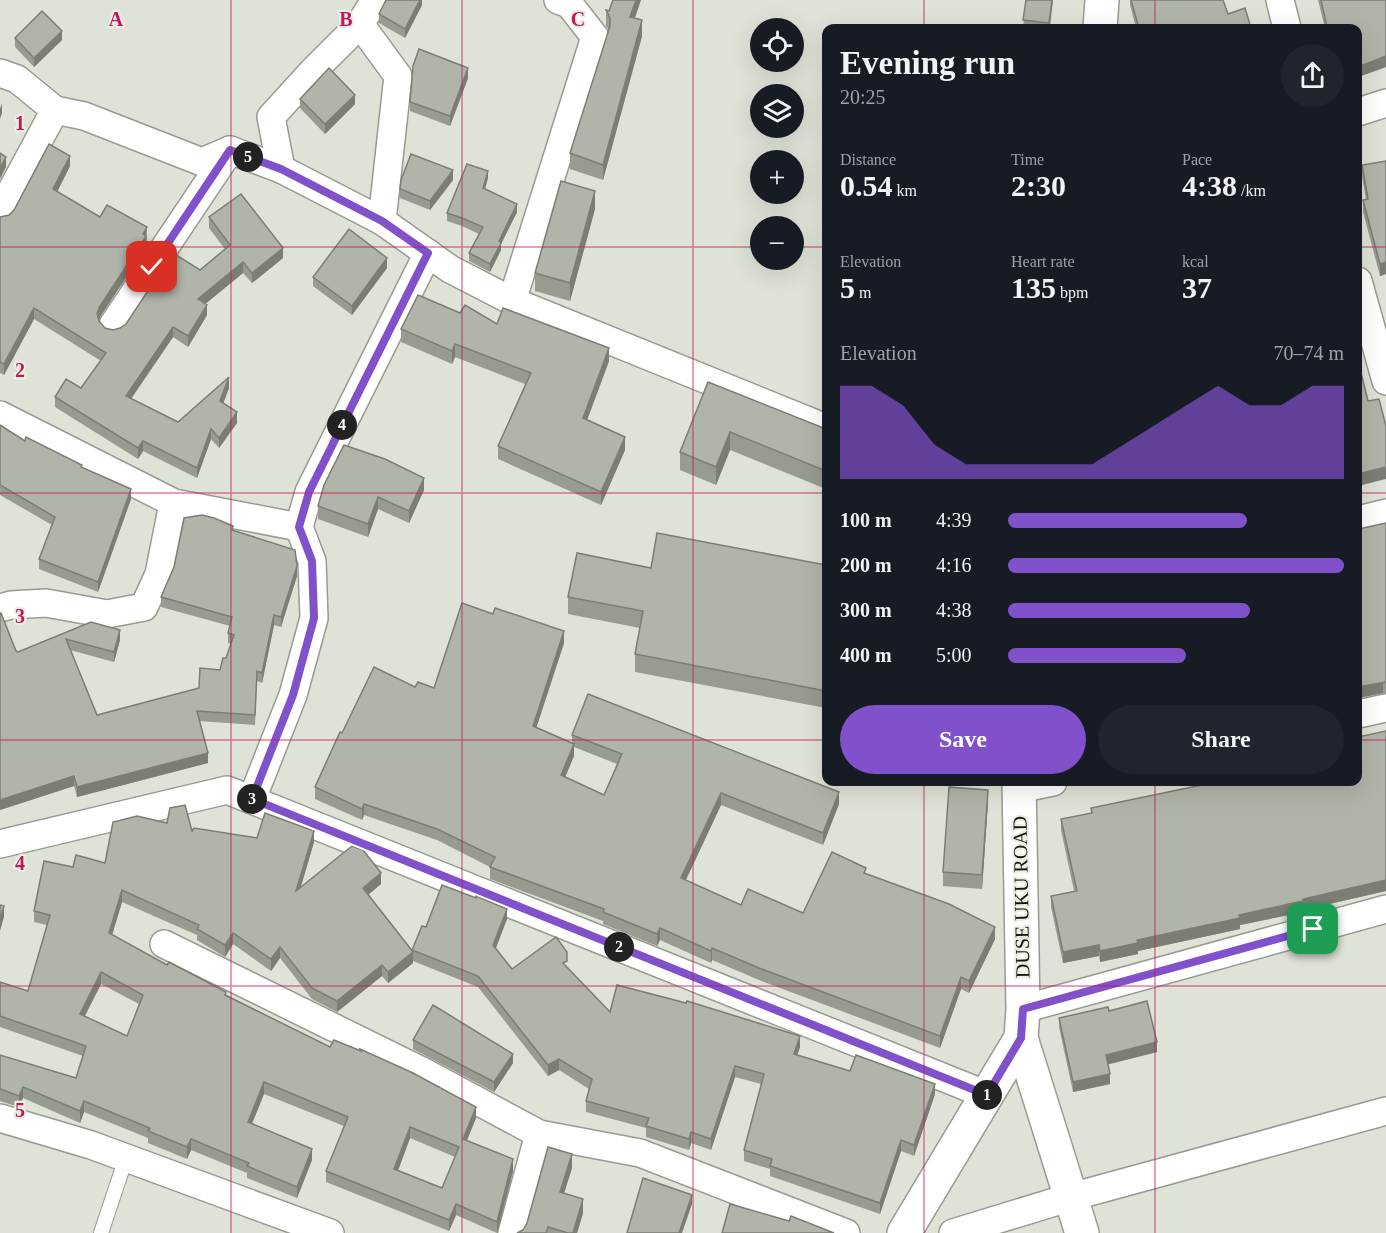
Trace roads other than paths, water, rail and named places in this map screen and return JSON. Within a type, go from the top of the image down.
[{"type":"street","points":[[281,169],[271,117],[360,24],[375,0]]},
{"type":"street","points":[[512,300],[596,37],[569,4],[558,0]]},
{"type":"street","points":[[1100,24],[1102,0]]},
{"type":"street","points":[[1280,0],[1286,24]]},
{"type":"street","points":[[360,24],[398,76],[382,221]]},
{"type":"street","points":[[0,74],[17,80],[55,110],[84,116],[202,162],[230,150],[281,169],[382,221],[450,269],[512,300],[822,426]]},
{"type":"street","points":[[1362,111],[1386,103]]},
{"type":"street","points":[[0,212],[55,110]]},
{"type":"street","points":[[113,325],[230,150]]},
{"type":"street","points":[[252,799],[293,695],[314,618],[312,561],[299,527],[309,492],[428,253]]},
{"type":"street","points":[[1366,297],[1386,381]]},
{"type":"street","points":[[0,415],[174,503],[299,527]]},
{"type":"street","points":[[0,608],[46,603],[107,614],[144,607],[159,574],[171,514],[208,509]]},
{"type":"street","points":[[1362,519],[1386,513]]},
{"type":"street","points":[[1362,713],[1386,708]]},
{"type":"street","name":"DUSE UKU ROAD","points":[[1019,786],[1022,1023],[1082,1233]]},
{"type":"street","points":[[0,844],[227,790],[987,1095]]},
{"type":"street","points":[[904,1233],[987,1095],[1022,1023],[1386,909]]},
{"type":"street","points":[[164,944],[420,1070],[539,1134],[640,1153],[846,1233]]},
{"type":"street","points":[[953,1233],[1071,1197],[1386,1111]]},
{"type":"street","points":[[0,1118],[91,1145],[330,1233]]},
{"type":"street","points":[[512,1233],[539,1134]]},
{"type":"lane","points":[[101,1233],[126,1158]]}]
